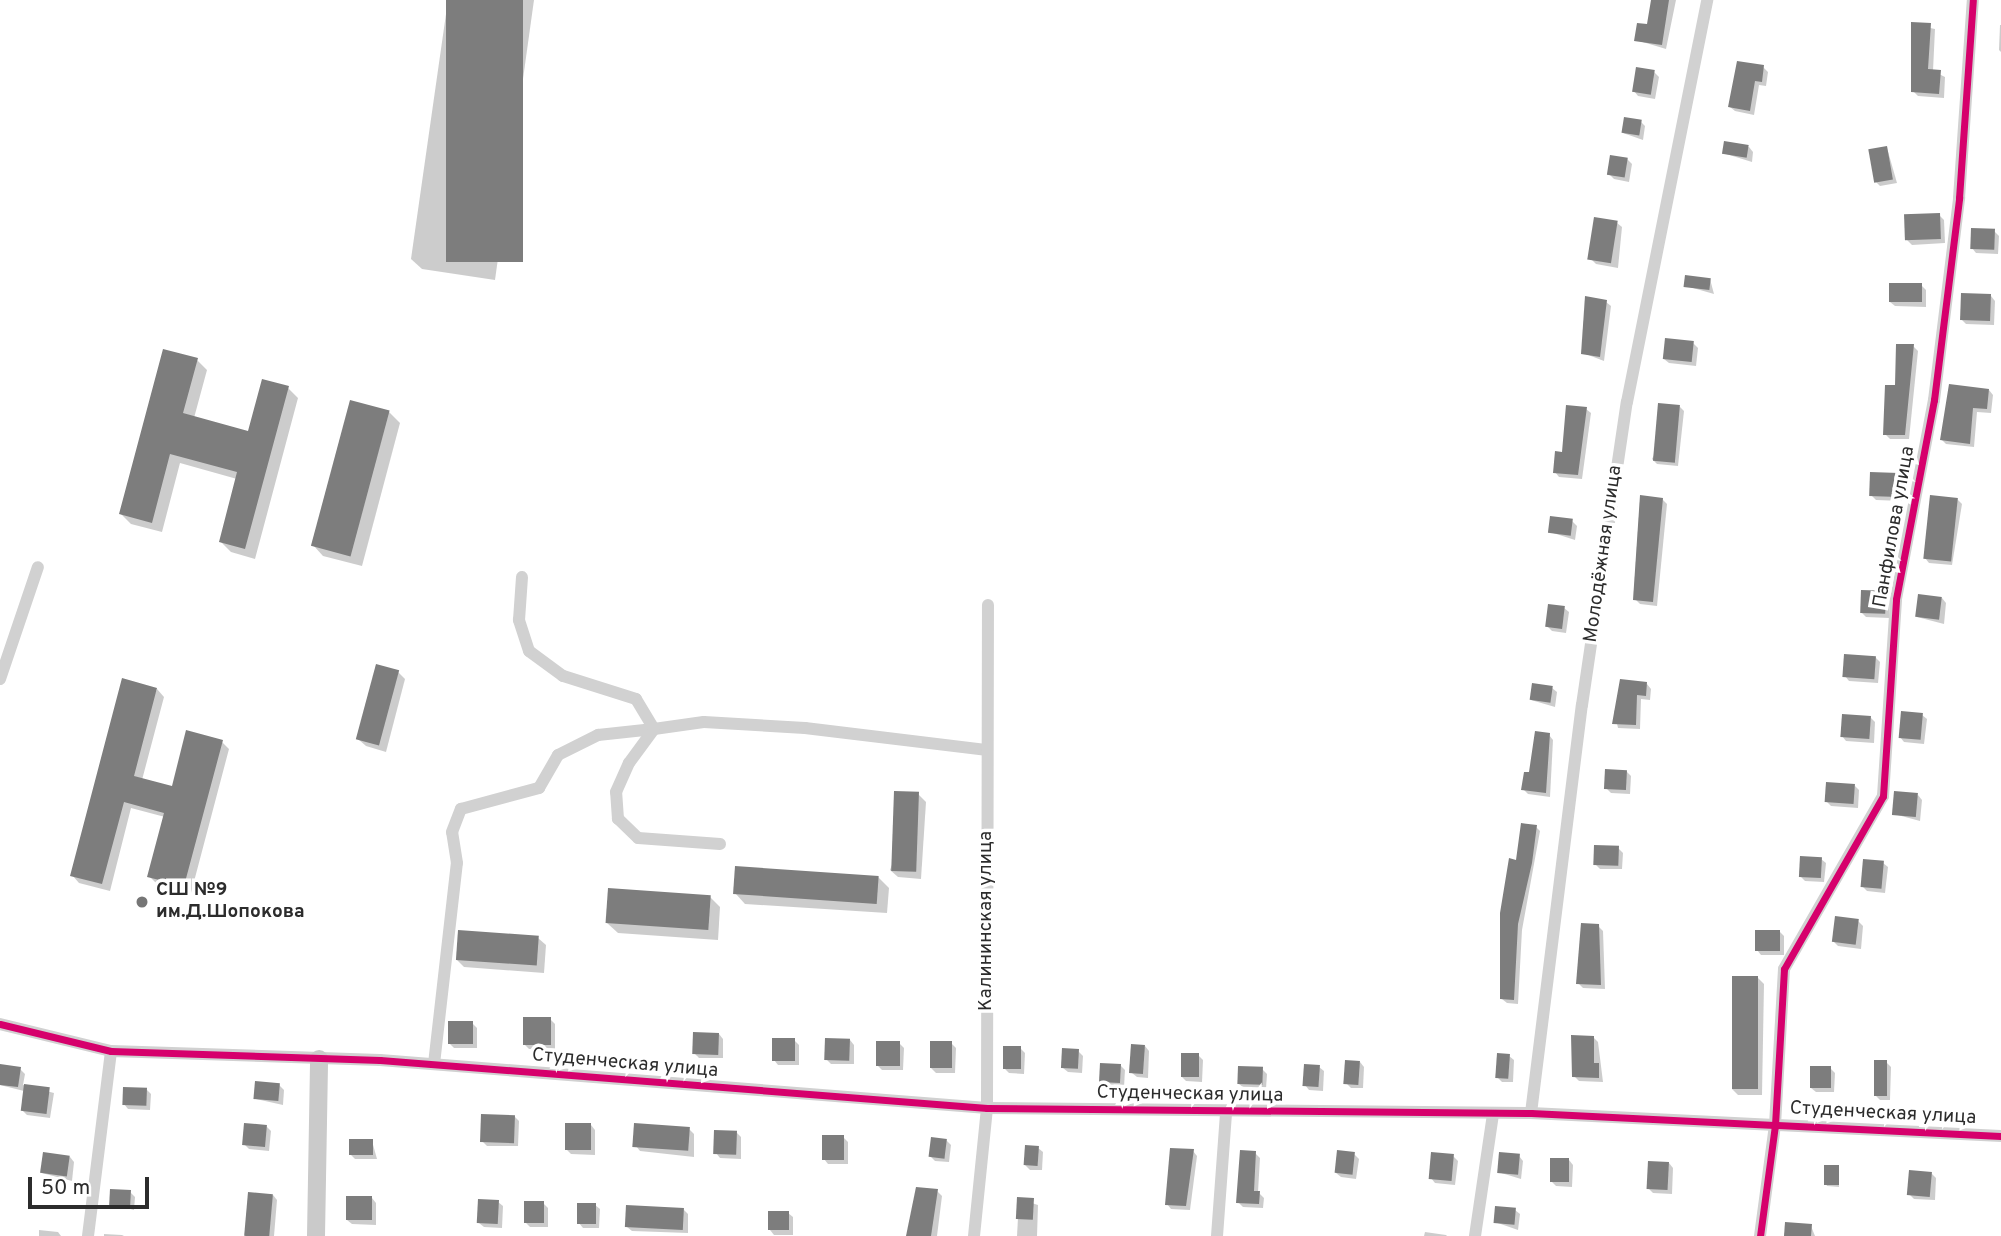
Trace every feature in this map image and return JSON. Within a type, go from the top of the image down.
[{"type":"street","name":"Молодёжная улица","points":[[1531,1113],[1582,705],[1627,402],[1707,0]]},
{"type":"street","name":"Панфилова улица","points":[[1775,1125],[1774,1077],[1784,969],[1882,796],[1896,599],[1936,386],[1959,198],[1973,0]]},
{"type":"street","points":[[0,679],[38,567]]},
{"type":"street","points":[[522,577],[519,620],[529,651],[563,676],[636,699],[654,729]]},
{"type":"street","name":"Калининская улица","points":[[974,1236],[988,1108],[988,605]]},
{"type":"street","points":[[434,1064],[457,863],[452,832],[461,809],[539,788],[558,755],[598,735],[704,722],[805,727],[986,750]]},
{"type":"street","points":[[654,729],[629,763],[616,792],[618,819],[638,838],[720,845]]},
{"type":"street","points":[[0,1024],[111,1051],[319,1059],[316,1236]]},
{"type":"street","points":[[89,1236],[111,1051]]},
{"type":"street","name":"Студенческая улица","points":[[319,1059],[380,1060],[988,1108],[1531,1113],[2001,1136]]},
{"type":"street","points":[[1217,1236],[1226,1112]]},
{"type":"street","points":[[1475,1236],[1493,1114]]},
{"type":"street","points":[[1760,1236],[1775,1125]]},
{"type":"building","points":[[446,0],[523,0],[523,262],[446,262]]},
{"type":"building","points":[[1651,0],[1669,0],[1662,45],[1634,41],[1637,23],[1647,24]]},
{"type":"building","points":[[1911,22],[1931,23],[1928,69],[1941,70],[1939,94],[1911,92]]},
{"type":"building","points":[[1737,61],[1764,65],[1762,82],[1755,81],[1750,111],[1728,107]]},
{"type":"building","points":[[1636,67],[1655,70],[1651,95],[1632,92]]},
{"type":"building","points":[[1624,117],[1642,120],[1639,136],[1621,133]]},
{"type":"building","points":[[1724,141],[1749,145],[1747,158],[1722,154]]},
{"type":"building","points":[[1887,146],[1893,179],[1874,183],[1868,149]]},
{"type":"building","points":[[1610,155],[1628,158],[1625,178],[1607,175]]},
{"type":"building","points":[[1940,213],[1941,239],[1905,240],[1904,214]]},
{"type":"building","points":[[1594,217],[1618,221],[1611,263],[1587,259]]},
{"type":"building","points":[[1971,228],[1995,229],[1994,250],[1970,249]]},
{"type":"building","points":[[1685,275],[1711,278],[1709,290],[1684,287]]},
{"type":"building","points":[[1889,283],[1922,283],[1922,302],[1889,302]]},
{"type":"building","points":[[1961,293],[1991,294],[1990,321],[1960,320]]},
{"type":"building","points":[[1585,296],[1607,300],[1600,357],[1581,354]]},
{"type":"building","points":[[1665,338],[1694,341],[1692,362],[1663,359]]},
{"type":"building","points":[[1896,344],[1914,344],[1905,435],[1883,435],[1885,385],[1895,385]]},
{"type":"building","points":[[163,349],[198,358],[183,413],[248,431],[262,379],[289,386],[245,549],[219,542],[237,472],[170,454],[152,523],[119,514]]},
{"type":"building","points":[[1949,384],[1989,389],[1987,409],[1973,408],[1970,444],[1940,440]]},
{"type":"building","points":[[350,400],[390,411],[351,556],[311,546]]},
{"type":"building","points":[[1658,403],[1680,405],[1675,463],[1653,461]]},
{"type":"building","points":[[1566,405],[1587,407],[1578,475],[1553,473],[1555,451],[1562,452]]},
{"type":"building","points":[[1870,472],[1899,473],[1898,497],[1869,496]]},
{"type":"building","points":[[1640,495],[1663,498],[1653,602],[1633,600]]},
{"type":"building","points":[[1930,495],[1958,498],[1951,562],[1923,559]]},
{"type":"building","points":[[1550,516],[1573,519],[1571,536],[1548,533]]},
{"type":"building","points":[[1861,590],[1886,591],[1885,614],[1860,613]]},
{"type":"building","points":[[1918,594],[1942,597],[1939,620],[1915,617]]},
{"type":"building","points":[[1548,604],[1565,606],[1562,629],[1545,627]]},
{"type":"building","points":[[1844,654],[1876,656],[1874,679],[1842,677]]},
{"type":"building","points":[[376,664],[399,670],[379,746],[356,739]]},
{"type":"building","points":[[122,678],[157,688],[134,776],[172,786],[186,730],[223,740],[184,886],[147,877],[164,813],[124,802],[102,884],[70,876]]},
{"type":"building","points":[[1620,679],[1647,682],[1646,696],[1637,695],[1636,725],[1612,724]]},
{"type":"building","points":[[1532,683],[1553,686],[1550,703],[1530,700]]},
{"type":"building","points":[[1901,711],[1923,713],[1921,740],[1899,738]]},
{"type":"building","points":[[1842,714],[1871,716],[1869,739],[1840,737]]},
{"type":"building","points":[[1535,731],[1550,733],[1546,793],[1521,790],[1524,772],[1529,772]]},
{"type":"building","points":[[1605,769],[1627,770],[1626,790],[1604,789]]},
{"type":"building","points":[[1826,782],[1855,784],[1854,804],[1825,802]]},
{"type":"building","points":[[894,791],[919,792],[916,872],[891,871]]},
{"type":"building","points":[[1894,791],[1918,793],[1916,817],[1892,815]]},
{"type":"building","points":[[1521,823],[1537,825],[1532,863],[1518,924],[1514,1000],[1500,999],[1500,913],[1509,858],[1516,860]]},
{"type":"building","points":[[1594,845],[1619,846],[1618,866],[1593,865]]},
{"type":"building","points":[[1800,856],[1822,857],[1821,878],[1799,877]]},
{"type":"building","points":[[1863,859],[1884,861],[1881,889],[1861,887]]},
{"type":"building","points":[[735,866],[879,876],[877,904],[733,894]]},
{"type":"building","points":[[608,888],[711,895],[708,930],[606,923]]},
{"type":"building","points":[[1835,916],[1859,919],[1856,945],[1832,942]]},
{"type":"building","points":[[1581,923],[1599,924],[1601,985],[1576,984]]},
{"type":"building","points":[[458,930],[539,936],[537,966],[456,960]]},
{"type":"building","points":[[1755,930],[1780,930],[1780,951],[1755,951]]},
{"type":"building","points":[[1732,976],[1758,976],[1758,1089],[1732,1089]]},
{"type":"building","points":[[523,1017],[551,1017],[551,1045],[523,1045]]},
{"type":"building","points":[[448,1021],[473,1021],[473,1044],[448,1044]]},
{"type":"building","points":[[693,1032],[719,1033],[718,1055],[692,1054]]},
{"type":"building","points":[[1571,1035],[1594,1036],[1594,1063],[1599,1063],[1599,1078],[1572,1077]]},
{"type":"building","points":[[772,1038],[795,1038],[795,1061],[772,1061]]},
{"type":"building","points":[[825,1038],[850,1039],[849,1061],[824,1060]]},
{"type":"building","points":[[876,1041],[900,1041],[900,1066],[876,1066]]},
{"type":"building","points":[[930,1041],[952,1041],[952,1068],[930,1068]]},
{"type":"building","points":[[1131,1044],[1145,1045],[1143,1074],[1129,1073]]},
{"type":"building","points":[[1003,1046],[1021,1046],[1021,1069],[1003,1069]]},
{"type":"building","points":[[1062,1048],[1079,1049],[1078,1069],[1061,1068]]},
{"type":"building","points":[[1181,1053],[1199,1053],[1199,1077],[1181,1077]]},
{"type":"building","points":[[1497,1053],[1510,1054],[1508,1079],[1495,1078]]},
{"type":"building","points":[[1345,1060],[1360,1061],[1358,1085],[1343,1084]]},
{"type":"building","points":[[1874,1060],[1887,1060],[1887,1096],[1874,1096]]},
{"type":"building","points":[[1100,1063],[1121,1064],[1120,1083],[1099,1082]]},
{"type":"building","points":[[0,1064],[21,1067],[18,1087],[0,1085]]},
{"type":"building","points":[[1304,1064],[1320,1065],[1318,1087],[1302,1086]]},
{"type":"building","points":[[1238,1066],[1263,1067],[1262,1085],[1237,1084]]},
{"type":"building","points":[[1810,1066],[1831,1066],[1831,1088],[1810,1088]]},
{"type":"building","points":[[255,1081],[280,1083],[278,1101],[253,1099]]},
{"type":"building","points":[[24,1084],[50,1087],[47,1114],[21,1111]]},
{"type":"building","points":[[123,1087],[147,1088],[146,1106],[122,1105]]},
{"type":"building","points":[[481,1114],[515,1115],[514,1143],[480,1142]]},
{"type":"building","points":[[244,1123],[267,1125],[265,1147],[242,1145]]},
{"type":"building","points":[[565,1123],[591,1123],[591,1150],[565,1150]]},
{"type":"building","points":[[634,1123],[690,1127],[688,1151],[632,1147]]},
{"type":"building","points":[[714,1130],[737,1131],[736,1155],[713,1154]]},
{"type":"building","points":[[822,1135],[844,1135],[844,1160],[822,1160]]},
{"type":"building","points":[[931,1137],[947,1139],[944,1159],[929,1157]]},
{"type":"building","points":[[349,1139],[373,1139],[373,1155],[349,1155]]},
{"type":"building","points":[[1025,1145],[1039,1146],[1038,1166],[1024,1165]]},
{"type":"building","points":[[1170,1148],[1194,1149],[1186,1206],[1165,1205]]},
{"type":"building","points":[[1240,1150],[1256,1151],[1254,1191],[1260,1191],[1259,1204],[1236,1203]]},
{"type":"building","points":[[1337,1150],[1355,1152],[1352,1175],[1335,1173]]},
{"type":"building","points":[[43,1152],[70,1156],[67,1177],[40,1173]]},
{"type":"building","points":[[1431,1152],[1454,1154],[1452,1181],[1429,1179]]},
{"type":"building","points":[[1499,1152],[1520,1154],[1518,1175],[1497,1173]]},
{"type":"building","points":[[1550,1158],[1569,1158],[1569,1182],[1550,1182]]},
{"type":"building","points":[[1648,1161],[1669,1162],[1668,1190],[1647,1189]]},
{"type":"building","points":[[1824,1165],[1839,1165],[1839,1185],[1824,1185]]},
{"type":"building","points":[[1909,1170],[1932,1172],[1930,1197],[1907,1195]]},
{"type":"building","points":[[916,1187],[938,1189],[931,1236],[906,1236]]},
{"type":"building","points":[[110,1189],[131,1190],[130,1206],[109,1205]]},
{"type":"building","points":[[248,1192],[273,1194],[269,1236],[244,1236]]},
{"type":"building","points":[[346,1196],[372,1196],[372,1220],[346,1220]]},
{"type":"building","points":[[1017,1197],[1034,1198],[1033,1220],[1016,1219]]},
{"type":"building","points":[[478,1199],[499,1200],[498,1224],[477,1223]]},
{"type":"building","points":[[524,1201],[544,1201],[544,1223],[524,1223]]},
{"type":"building","points":[[577,1203],[596,1203],[596,1224],[577,1224]]},
{"type":"building","points":[[626,1205],[684,1208],[683,1230],[625,1227]]},
{"type":"building","points":[[1495,1206],[1516,1208],[1514,1225],[1494,1223]]},
{"type":"building","points":[[768,1211],[789,1211],[789,1230],[768,1230]]},
{"type":"building","points":[[1785,1222],[1812,1224],[1811,1236],[1784,1236]]},
{"type":"cycle path","points":[[1760,1236],[1775,1125],[1784,969],[1883,796],[1896,599],[1934,400],[1959,198],[1973,0]]},
{"type":"cycle path","points":[[0,1024],[111,1051],[380,1060],[987,1108],[1531,1113],[2001,1136]]},
{"type":"place","name":"СШ №9 им.Д.Шопокова","points":[[142,902]]}]
